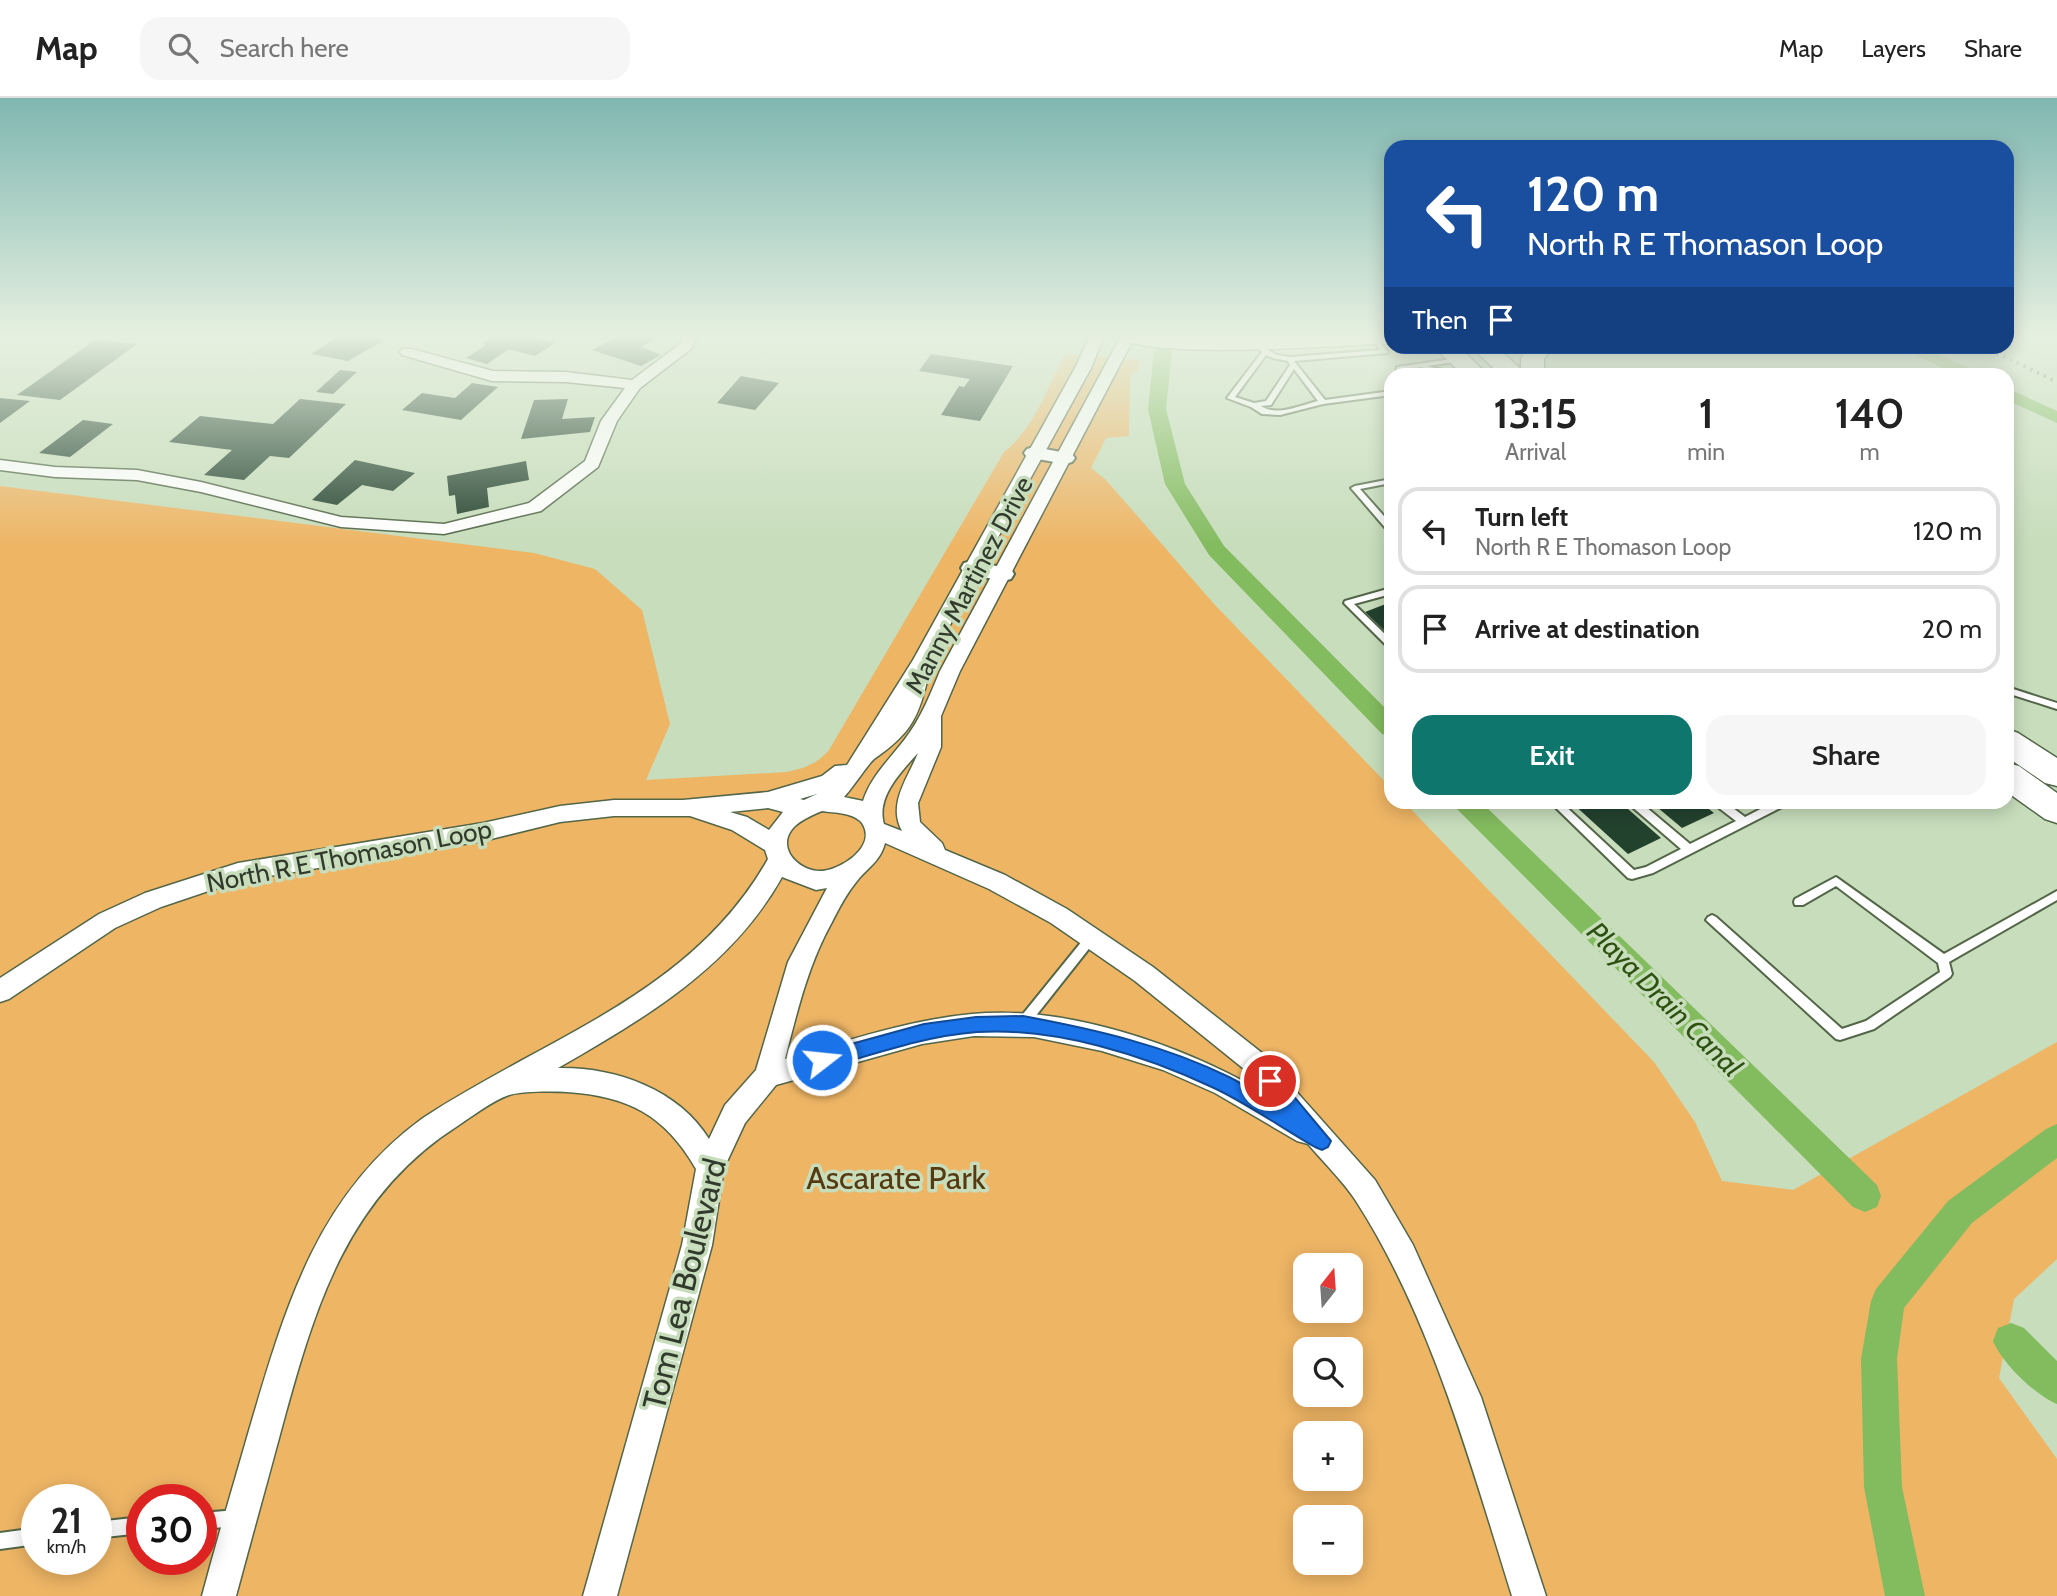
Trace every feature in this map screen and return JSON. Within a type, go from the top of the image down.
[{"type":"main road","points":[[2014,746],[2057,774]]},
{"type":"main road","points":[[2014,780],[2057,810]]},
{"type":"street","points":[[0,465],[55,472],[136,475],[201,486],[341,522],[444,529],[535,507],[592,463],[609,421],[620,406]]},
{"type":"street","name":"Manny Martinez Drive","points":[[861,760],[886,743],[907,718],[921,663],[1061,406]]},
{"type":"street","name":"Manny Martinez Drive","points":[[873,823],[876,794],[889,772],[914,744],[933,712],[950,671],[1092,406]]},
{"type":"street","points":[[1034,453],[1065,458]]},
{"type":"street","points":[[972,568],[1003,574]]},
{"type":"street","points":[[933,712],[929,750],[906,799],[905,817],[913,832],[926,844],[957,864]]},
{"type":"street","points":[[768,800],[829,782],[861,760]]},
{"type":"street","points":[[219,1596],[301,1306],[325,1249],[359,1198],[394,1158],[425,1133],[476,1099],[647,1001],[700,961],[737,928],[756,902],[778,852],[783,824],[838,790],[861,760]]},
{"type":"street","name":"North R E Thomason Loop","points":[[0,991],[107,921],[153,900],[225,876],[482,832],[560,814],[614,808],[683,808],[768,800],[813,806]]},
{"type":"street","points":[[813,806],[849,804],[873,823],[1038,905],[1144,974],[1253,1061],[1365,1190],[1403,1255],[1465,1397],[1529,1596]]},
{"type":"street","name":"North R E Thomason Loop","points":[[683,808],[739,823],[778,852]]},
{"type":"street","points":[[778,852],[789,869],[809,878],[833,879],[849,874],[872,855],[877,842],[873,823]]},
{"type":"street","name":"Tom Lea Boulevard","points":[[600,1596],[697,1245],[710,1167],[735,1114],[768,1076],[800,962],[822,917],[849,874]]},
{"type":"street","points":[[768,1076],[924,1032],[976,1024],[1023,1023],[1075,1033],[1163,1058],[1223,1083],[1322,1141]]},
{"type":"street","points":[[502,1085],[560,1079],[588,1080],[627,1091],[662,1109],[689,1133],[710,1167]]},
{"type":"lane","points":[[1255,406],[1265,412],[1279,413],[1307,406]]},
{"type":"lane","points":[[1384,482],[1355,488],[1384,521]]},
{"type":"lane","points":[[1384,593],[1348,603],[1384,638]]},
{"type":"lane","points":[[2014,692],[2057,706]]},
{"type":"lane","points":[[1562,809],[1632,876],[1768,809]]},
{"type":"lane","points":[[1642,809],[1689,850]]},
{"type":"lane","points":[[1728,809],[1743,821]]},
{"type":"lane","points":[[1712,920],[1840,1035],[1870,1025],[1946,974],[1943,961],[1836,881],[1799,902]]},
{"type":"lane","points":[[1943,961],[2057,894]]},
{"type":"lane","points":[[1023,1023],[1091,938]]},
{"type":"lane","points":[[217,1520],[240,1518]]},
{"type":"lane","points":[[0,1541],[21,1538]]},
{"type":"green space","name":"Ascarate Park","points":[[1039,406],[1130,406],[1129,436],[1106,438],[1091,468],[1106,480],[1214,604],[1384,781],[1384,809],[1411,809],[1654,1062],[1695,1122],[1722,1181],[1793,1190],[2057,1042],[2057,1259],[2014,1299],[1999,1378],[2057,1459],[2057,1596],[0,1596],[0,486],[534,553],[595,569],[642,610],[670,724],[646,780],[787,772],[820,759],[829,750],[1004,452],[1024,432]]},
{"type":"building","points":[[0,406],[23,406],[0,423]]},
{"type":"building","points":[[293,406],[344,406],[289,458],[270,456],[244,480],[204,475],[232,450],[169,442],[200,416],[273,424]]},
{"type":"building","points":[[407,406],[477,406],[461,420],[402,410]]},
{"type":"building","points":[[532,406],[566,406],[562,419],[595,417],[590,432],[521,439]]},
{"type":"building","points":[[733,406],[759,406],[755,410]]},
{"type":"building","points":[[947,406],[989,406],[980,421],[941,415]]},
{"type":"building","points":[[83,420],[113,424],[70,457],[39,453]]},
{"type":"building","points":[[355,460],[415,473],[393,491],[362,485],[337,505],[312,500]]},
{"type":"building","points":[[526,461],[529,480],[487,488],[489,507],[457,514],[455,495],[449,496],[447,476]]},
{"type":"building","points":[[1384,605],[1384,630],[1365,612]]},
{"type":"building","points":[[1579,809],[1628,809],[1661,838],[1628,854]]},
{"type":"building","points":[[1659,809],[1709,809],[1714,813],[1682,828]]},
{"type":"waterway","name":"Playa Drain Canal","points":[[1157,406],[1175,484],[1216,550],[1384,721]]},
{"type":"waterway","points":[[2033,406],[2057,418]]},
{"type":"waterway","name":"Playa Drain Canal","points":[[1473,809],[1865,1196]]},
{"type":"waterway","points":[[1905,1596],[1883,1487],[1879,1359],[1888,1301],[1960,1212],[2057,1139]]},
{"type":"waterway","name":"Playa Drain Canal","points":[[2011,1341],[2057,1386]]},
{"type":"route","points":[[822,1060],[924,1032],[976,1024],[1023,1023],[1075,1033],[1163,1058],[1223,1083],[1322,1141],[1270,1081]]}]
